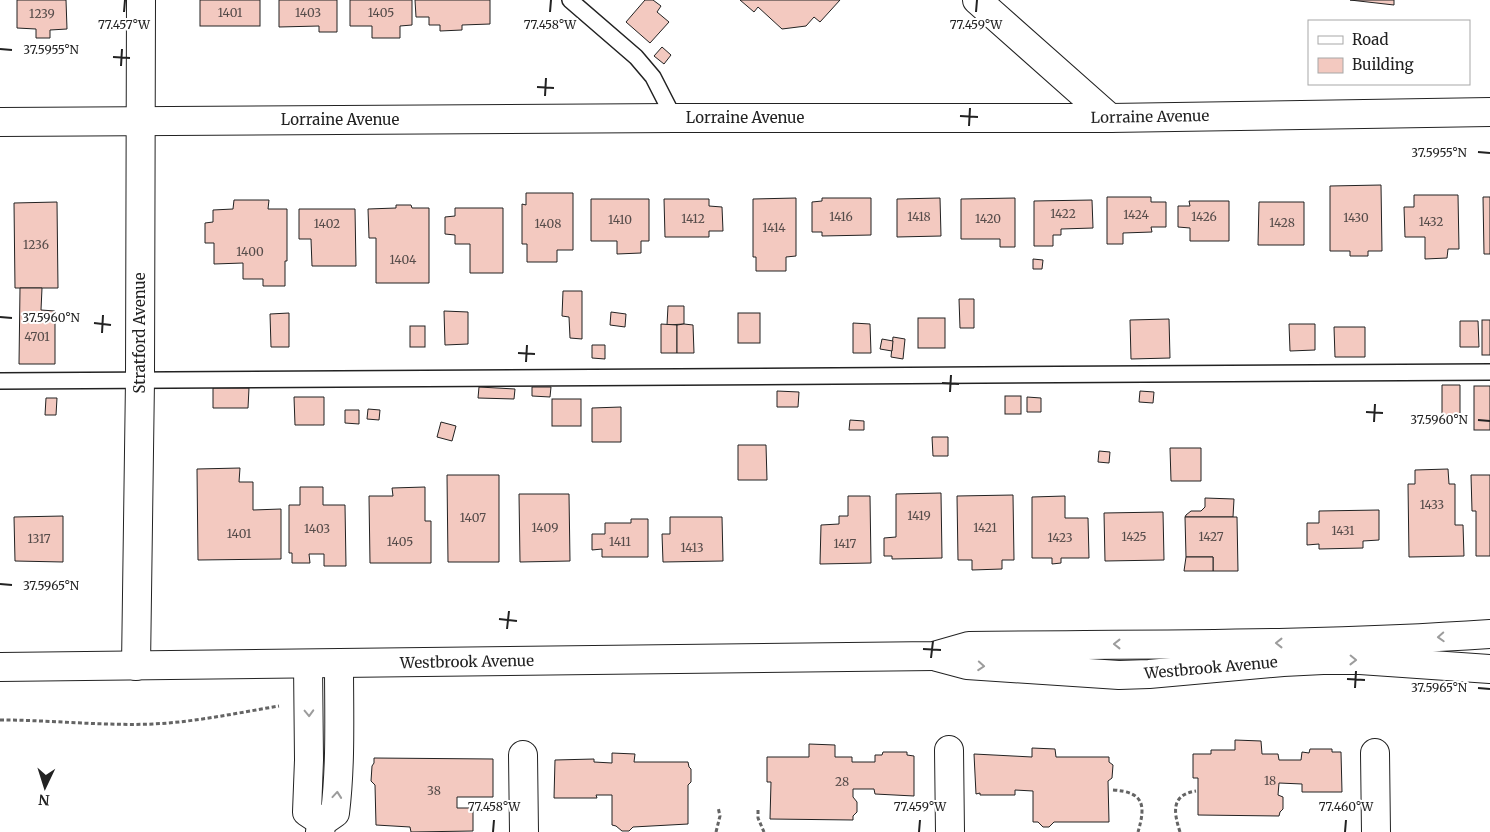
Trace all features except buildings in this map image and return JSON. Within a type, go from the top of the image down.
[{"type":"street","name":"Stratford Avenue","points":[[136,666],[140,380],[141,0]]},
{"type":"street","points":[[977,0],[1110,118]]},
{"type":"street","name":"Lorraine Avenue","points":[[0,122],[674,118],[1110,118],[1490,112]]},
{"type":"street","name":"Westbrook Avenue","points":[[0,667],[934,656],[969,646],[1301,643],[1490,634]]},
{"type":"street","name":"Westbrook Avenue","points":[[934,656],[967,665],[1119,675],[1323,660],[1360,660],[1490,669]]},
{"type":"street","points":[[308,664],[310,760],[307,812],[321,827],[335,813],[337,796],[339,664]]},
{"type":"street","points":[[949,750],[950,832]]},
{"type":"street","points":[[1375,754],[1376,832]]},
{"type":"street","points":[[523,755],[524,832]]},
{"type":"lane","points":[[570,0],[636,57],[653,77],[674,118]]},
{"type":"lane","points":[[0,381],[1490,372]]},
{"type":"path","points":[[0,720],[154,724],[179,722],[284,704]]},
{"type":"path","points":[[1113,790],[1132,793],[1140,800],[1143,814],[1138,832]]},
{"type":"path","points":[[1180,832],[1175,816],[1175,807],[1179,799],[1196,791]]},
{"type":"path","points":[[716,832],[720,816],[718,806]]},
{"type":"path","points":[[758,810],[758,818],[764,832]]}]
